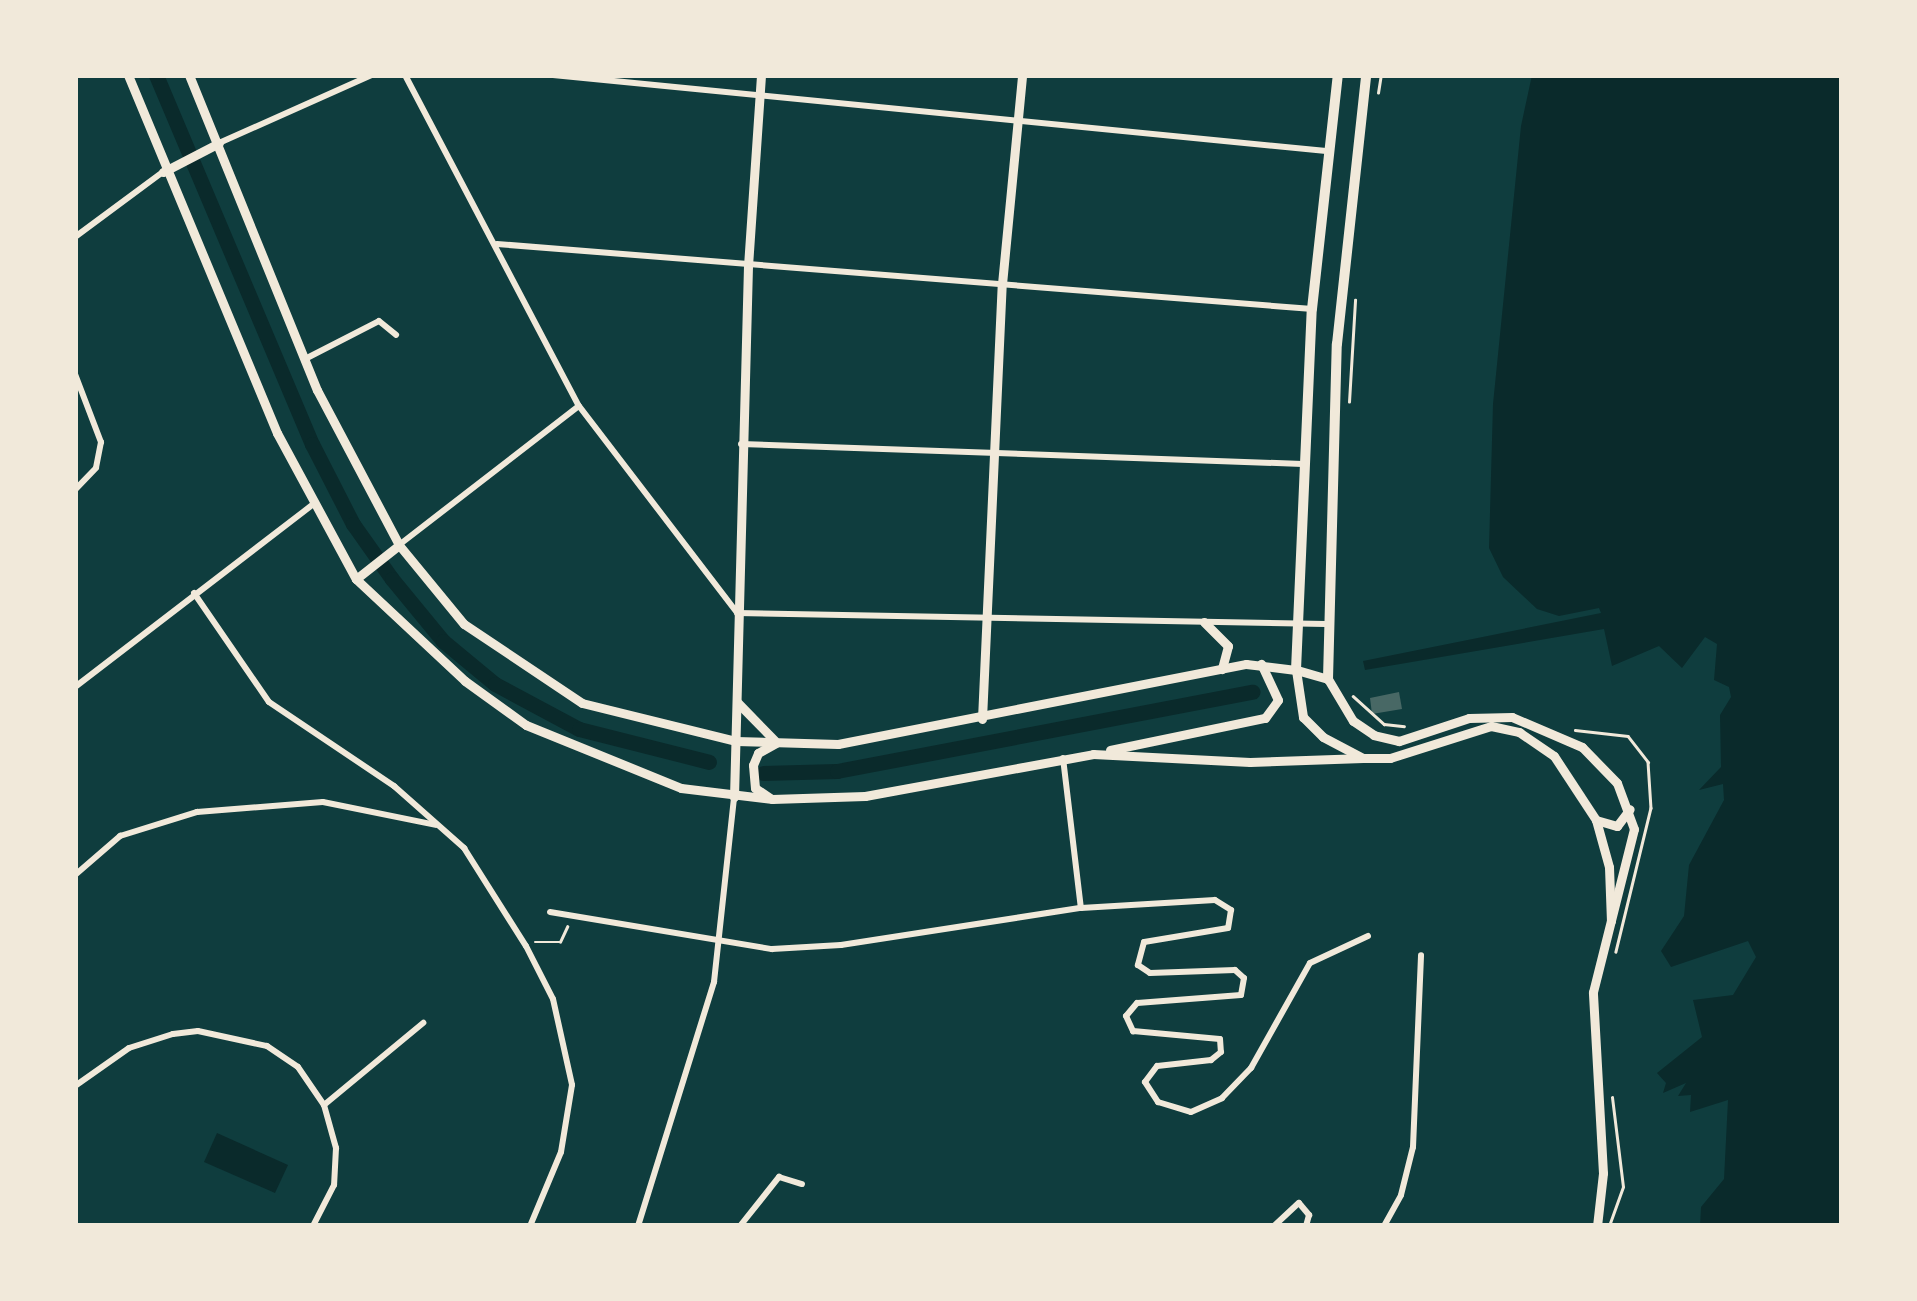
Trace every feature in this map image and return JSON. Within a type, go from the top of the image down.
[{"type":"highway","points":[[1296,670],[1312,309],[1326,150],[1338,75]]},
{"type":"highway","points":[[1328,680],[1326,624],[1337,344],[1366,75]]},
{"type":"main road","points":[[128,75],[164,172],[312,505],[356,579],[464,681],[526,724],[680,788],[734,798],[865,796],[1264,718],[1278,700],[1260,664]]},
{"type":"main road","points":[[189,75],[304,360],[399,546],[464,624],[530,674],[618,716],[736,741],[838,744],[1260,664],[1328,680],[1353,721],[1386,738],[1414,739],[1488,715],[1558,733],[1600,762],[1630,809],[1632,849],[1594,992],[1604,1174],[1597,1226]]},
{"type":"main road","points":[[734,798],[741,444],[761,75]]},
{"type":"main road","points":[[982,719],[1002,284],[1022,75]]},
{"type":"main road","points":[[164,172],[219,143]]},
{"type":"main road","points":[[356,579],[399,546]]},
{"type":"main road","points":[[1204,622],[1228,646],[1222,670]]},
{"type":"main road","points":[[1296,670],[1299,705],[1323,737],[1364,758]]},
{"type":"main road","points":[[736,700],[777,743]]},
{"type":"main road","points":[[1093,754],[1250,762],[1364,758],[1409,753],[1474,727],[1506,727],[1554,756],[1596,820],[1608,867],[1611,921]]},
{"type":"main road","points":[[772,799],[755,788],[753,764],[758,752],[777,743]]},
{"type":"main road","points":[[1596,820],[1617,826],[1630,809]]},
{"type":"street","points":[[219,143],[372,75]]},
{"type":"street","points":[[406,75],[579,406],[737,613],[1326,624]]},
{"type":"street","points":[[553,75],[1326,150]]},
{"type":"street","points":[[75,237],[164,172]]},
{"type":"street","points":[[496,244],[1312,309]]},
{"type":"street","points":[[304,360],[379,321],[396,335]]},
{"type":"street","points":[[75,374],[101,442],[96,468],[75,490]]},
{"type":"street","points":[[399,546],[579,406]]},
{"type":"street","points":[[741,444],[1303,464]]},
{"type":"street","points":[[75,686],[312,505]]},
{"type":"street","points":[[194,593],[268,702],[354,756],[442,826],[514,926],[553,999],[572,1086],[561,1152],[530,1226]]},
{"type":"street","points":[[1063,758],[1081,908]]},
{"type":"street","points":[[638,1226],[700,1033],[720,942],[734,798]]},
{"type":"street","points":[[75,874],[120,836],[196,812],[323,802],[442,826]]},
{"type":"street","points":[[550,912],[772,949],[842,946],[1081,908],[1202,897],[1231,910],[1228,928],[1158,937],[1136,956],[1150,973],[1226,968],[1244,978],[1241,994],[1231,999],[1137,1003],[1128,1010],[1133,1031],[1215,1034],[1223,1045],[1212,1060],[1157,1066],[1148,1075],[1148,1092],[1175,1110],[1209,1106],[1238,1084],[1310,963],[1368,936]]},
{"type":"street","points":[[1384,1226],[1401,1195],[1412,1147],[1420,955]]},
{"type":"street","points":[[324,1105],[423,1023]]},
{"type":"street","points":[[75,1086],[129,1048],[198,1031],[267,1046],[298,1068],[324,1105],[336,1148],[334,1185],[313,1226]]},
{"type":"street","points":[[740,1226],[779,1178],[802,1184]]},
{"type":"street","points":[[1274,1226],[1299,1204],[1309,1214],[1306,1226]]},
{"type":"path","points":[[1376,100],[1381,75]]},
{"type":"path","points":[[1348,410],[1356,294]]},
{"type":"path","points":[[1348,690],[1384,724],[1415,727]]},
{"type":"path","points":[[1572,729],[1628,736],[1648,762],[1648,824],[1615,956]]},
{"type":"path","points":[[514,926],[546,945],[560,942],[573,916]]},
{"type":"path","points":[[1609,1226],[1623,1186],[1610,1091]]},
{"type":"water","points":[[1532,75],[1842,75],[1842,1226],[1700,1226],[1701,1207],[1724,1179],[1728,1100],[1690,1112],[1691,1095],[1678,1096],[1686,1083],[1663,1093],[1666,1083],[1657,1073],[1702,1037],[1693,1000],[1733,995],[1756,957],[1748,941],[1671,967],[1661,951],[1684,916],[1689,865],[1724,800],[1723,784],[1699,790],[1721,767],[1720,715],[1731,697],[1729,687],[1714,680],[1717,644],[1705,637],[1682,668],[1659,646],[1612,666],[1604,629],[1365,670],[1363,661],[1601,613],[1599,608],[1559,616],[1537,609],[1503,577],[1489,548],[1493,404],[1521,126]]},
{"type":"water","points":[[217,1133],[288,1165],[275,1193],[204,1162]]},
{"type":"building","points":[[1399,692],[1402,709],[1372,714],[1370,698]]},
{"type":"waterway","points":[[156,75],[312,444],[353,524],[392,579],[443,641],[495,684],[579,729],[709,762]]},
{"type":"waterway","points":[[763,773],[837,771],[1253,692]]}]
